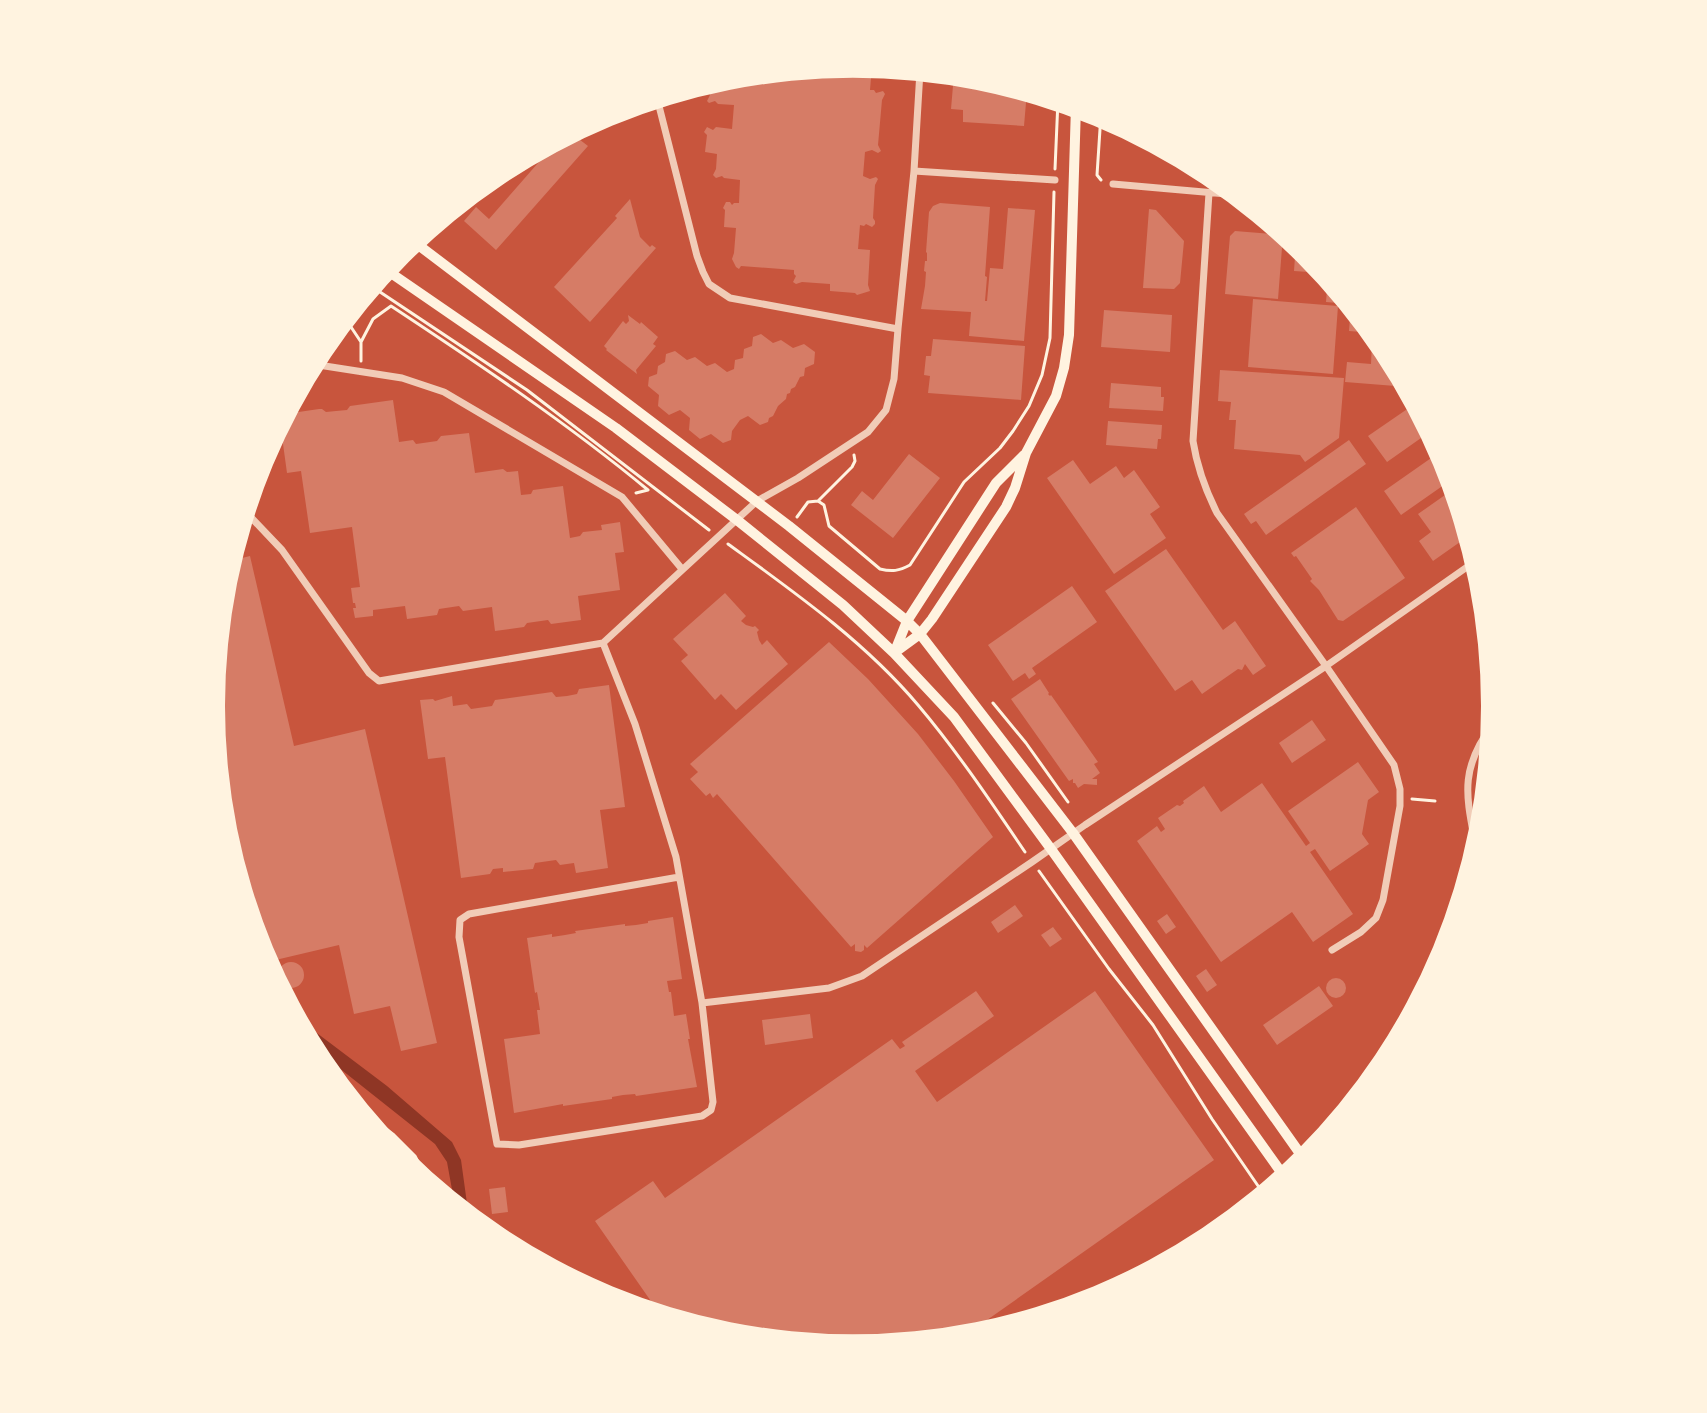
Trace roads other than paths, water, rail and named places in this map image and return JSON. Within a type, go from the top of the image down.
[{"type":"main road","points":[[894,653],[920,634],[932,619],[1006,507],[1026,453],[1056,396],[1069,335],[1076,119]]},
{"type":"main road","points":[[423,249],[757,501],[920,634],[1073,833],[1298,1151]]},
{"type":"main road","points":[[396,276],[616,428],[843,605],[894,653],[954,717],[1279,1169]]},
{"type":"main road","points":[[894,653],[907,621],[996,483],[1026,453]]},
{"type":"street","points":[[253,520],[282,550],[369,673],[379,681],[603,643],[757,501],[853,443],[868,432],[886,410],[894,379],[919,81]]},
{"type":"street","points":[[660,108],[697,256],[709,284],[730,298],[898,329]]},
{"type":"street","points":[[914,171],[1055,180]]},
{"type":"street","points":[[1113,184],[1216,193]]},
{"type":"street","points":[[1209,193],[1193,441],[1204,487],[1217,513],[1394,765],[1400,789],[1383,900],[1376,918],[1361,932],[1332,950]]},
{"type":"street","points":[[325,366],[402,378],[444,392],[622,497],[682,569]]},
{"type":"street","points":[[702,1003],[829,988],[862,976],[1326,666],[1466,568]]},
{"type":"street","points":[[603,643],[635,724],[676,857],[702,1003],[713,1102],[711,1110],[702,1116],[519,1145],[497,1144],[459,937],[460,920],[469,914],[679,877]]},
{"type":"street","points":[[1472,819],[1467,790],[1469,769],[1481,743]]}]
